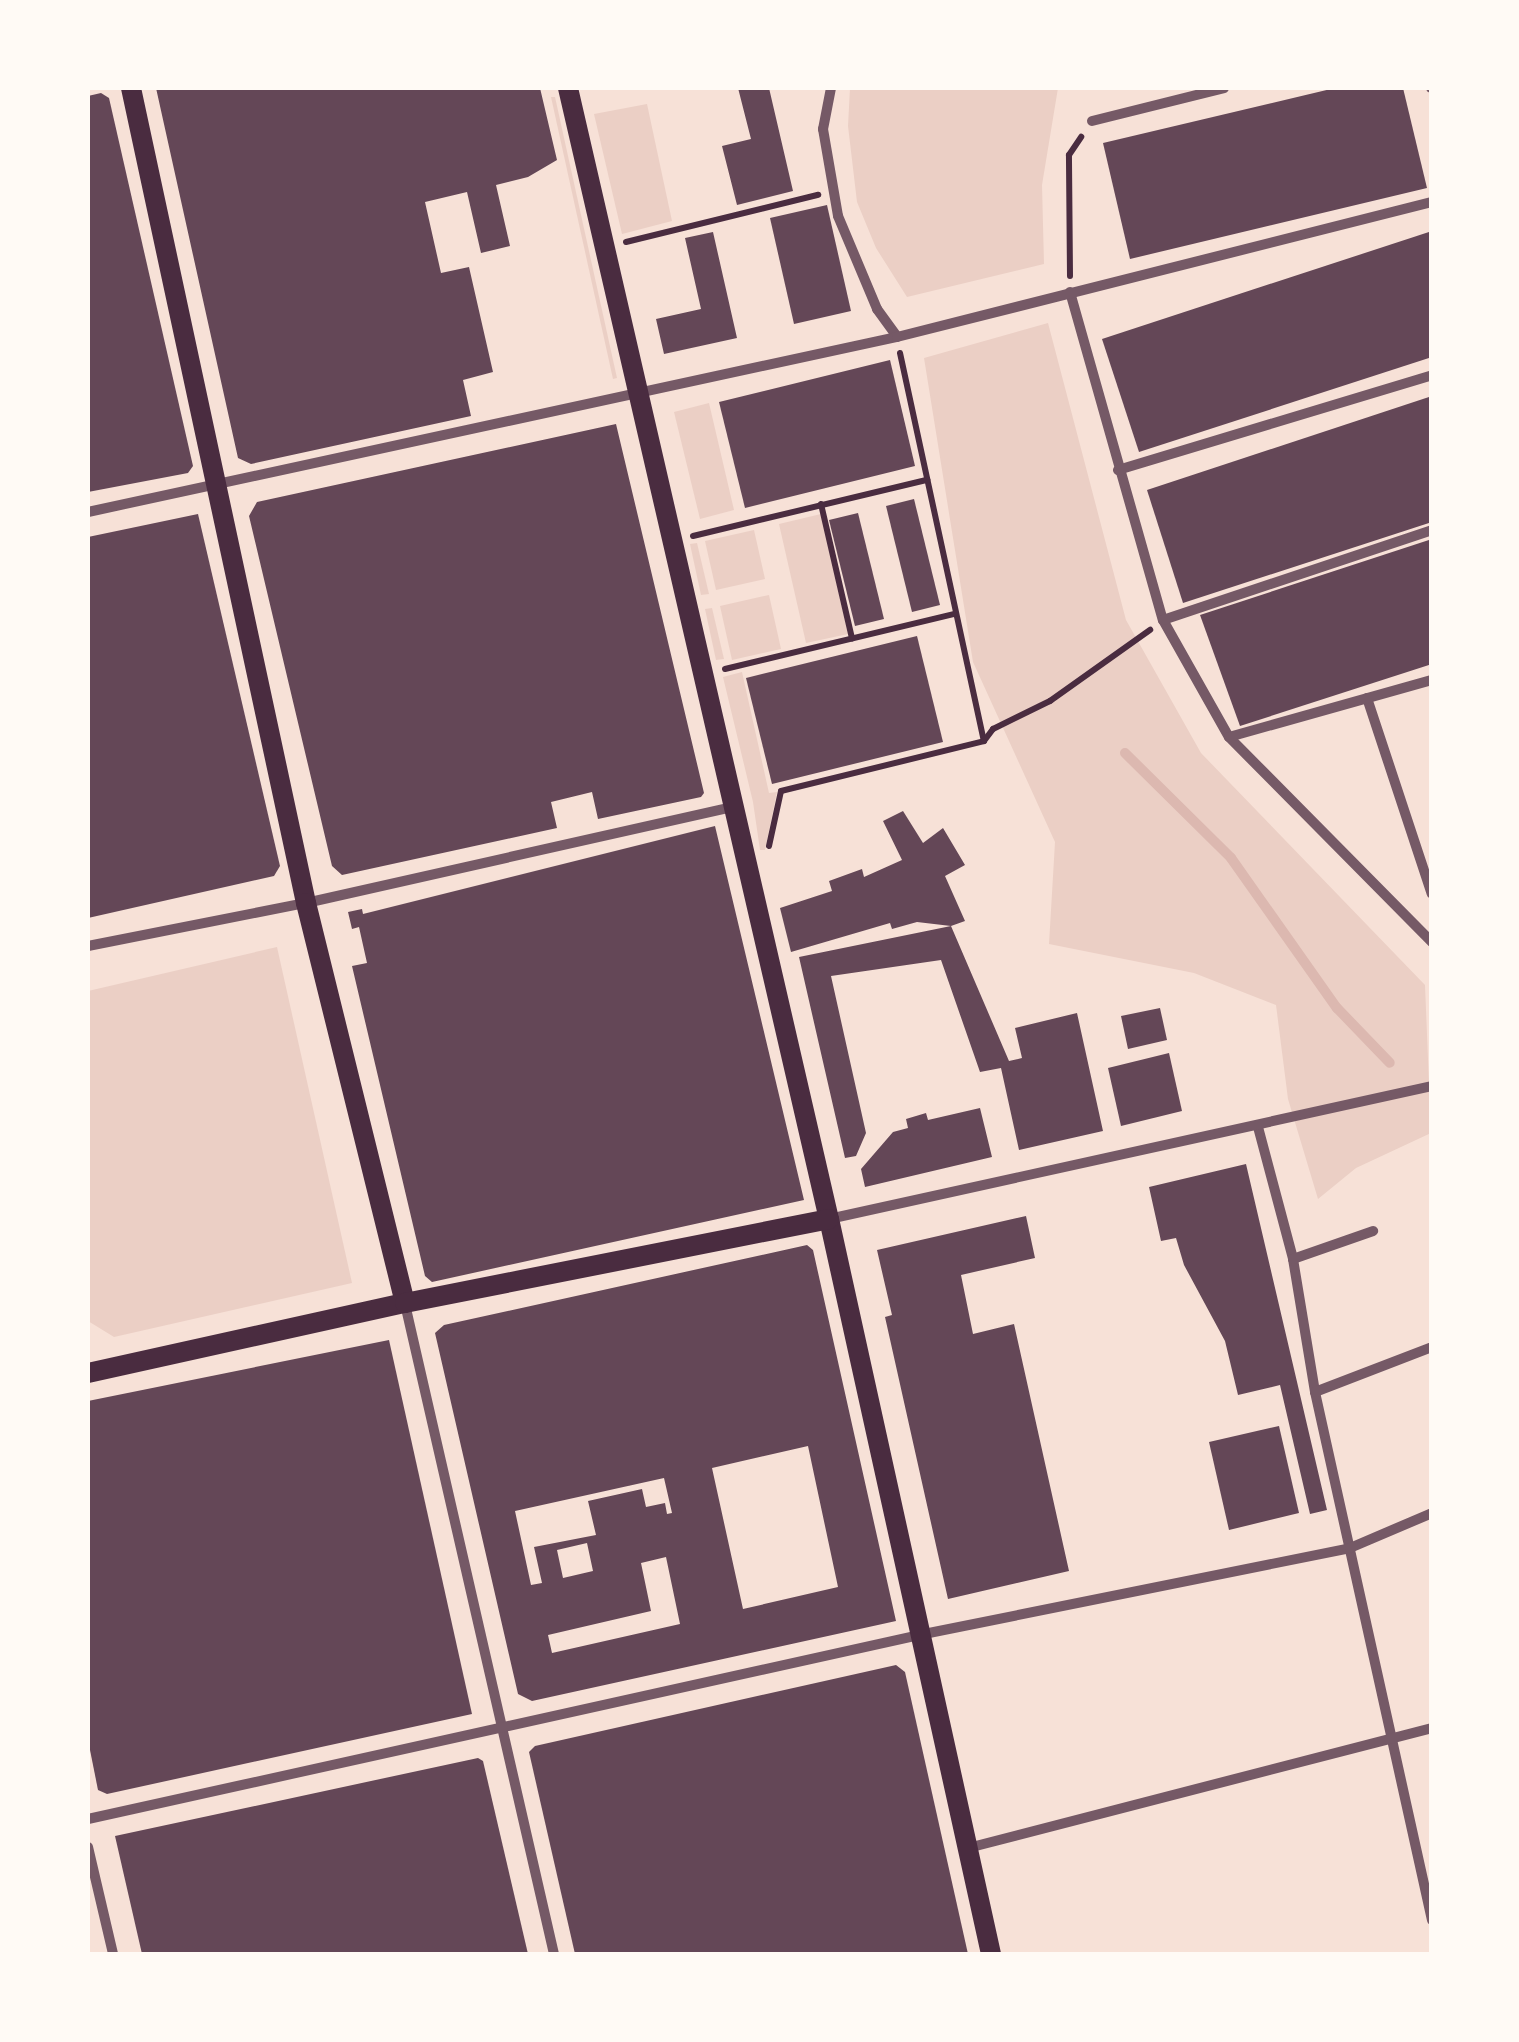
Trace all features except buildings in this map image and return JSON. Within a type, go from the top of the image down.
[{"type":"main road","points":[[131,88],[306,903],[404,1303]]},
{"type":"main road","points":[[568,88],[747,858],[992,1954]]},
{"type":"main road","points":[[88,1373],[404,1303],[829,1219]]},
{"type":"street","points":[[831,88],[823,129],[838,216],[877,309],[897,337]]},
{"type":"street","points":[[1092,121],[1224,88]]},
{"type":"street","points":[[88,512],[897,337],[1432,202]]},
{"type":"street","points":[[1070,292],[1163,620],[1229,738],[1432,942]]},
{"type":"street","points":[[1118,470],[1432,375]]},
{"type":"street","points":[[1163,620],[1432,530]]},
{"type":"street","points":[[1229,738],[1432,680]]},
{"type":"street","points":[[1368,698],[1432,894]]},
{"type":"street","points":[[88,946],[306,903],[735,806]]},
{"type":"street","points":[[829,1219],[1432,1086]]},
{"type":"street","points":[[1258,1127],[1293,1259],[1315,1392],[1432,1920]]},
{"type":"street","points":[[1293,1259],[1374,1231]]},
{"type":"street","points":[[404,1303],[554,1954]]},
{"type":"street","points":[[1315,1392],[1432,1347]]},
{"type":"street","points":[[88,1819],[919,1635],[1350,1548],[1432,1513]]},
{"type":"street","points":[[968,1848],[1432,1728]]},
{"type":"street","points":[[88,1846],[113,1954]]},
{"type":"path","points":[[1070,292],[1069,155],[1092,121]]},
{"type":"path","points":[[604,247],[834,191]]},
{"type":"path","points":[[897,337],[984,741]]},
{"type":"path","points":[[672,541],[927,480]]},
{"type":"path","points":[[821,504],[852,638]]},
{"type":"path","points":[[704,674],[954,614]]},
{"type":"path","points":[[747,858],[768,850],[781,791],[984,741],[993,729],[1077,684],[1163,620]]},
{"type":"shaded area","points":[[850,88],[1058,88],[1042,185],[1044,264],[907,297],[876,248],[857,202],[848,126]]},
{"type":"shaded area","points":[[551,97],[555,97],[617,378],[613,379]]},
{"type":"shaded area","points":[[647,104],[672,221],[622,234],[594,114]]},
{"type":"shaded area","points":[[1048,323],[1126,620],[1201,753],[1425,985],[1431,1133],[1356,1168],[1318,1199],[1288,1099],[1276,1005],[1194,973],[1049,944],[1055,842],[973,662],[924,358]]},
{"type":"shaded area","points":[[709,403],[734,510],[700,519],[674,412]]},
{"type":"shaded area","points":[[821,514],[848,634],[806,643],[779,524]]},
{"type":"shaded area","points":[[754,530],[765,579],[716,590],[705,541]]},
{"type":"shaded area","points":[[697,543],[709,594],[701,595],[690,544]]},
{"type":"shaded area","points":[[769,595],[781,649],[732,660],[720,606]]},
{"type":"shaded area","points":[[712,608],[724,659],[716,660],[705,609]]},
{"type":"shaded area","points":[[742,672],[769,793],[777,792],[765,850],[760,850],[753,802],[723,677]]},
{"type":"shaded area","points":[[277,947],[352,1283],[114,1337],[88,1321],[88,991]]},
{"type":"waterway","points":[[1125,753],[1231,858],[1337,1008],[1390,1063]]}]
